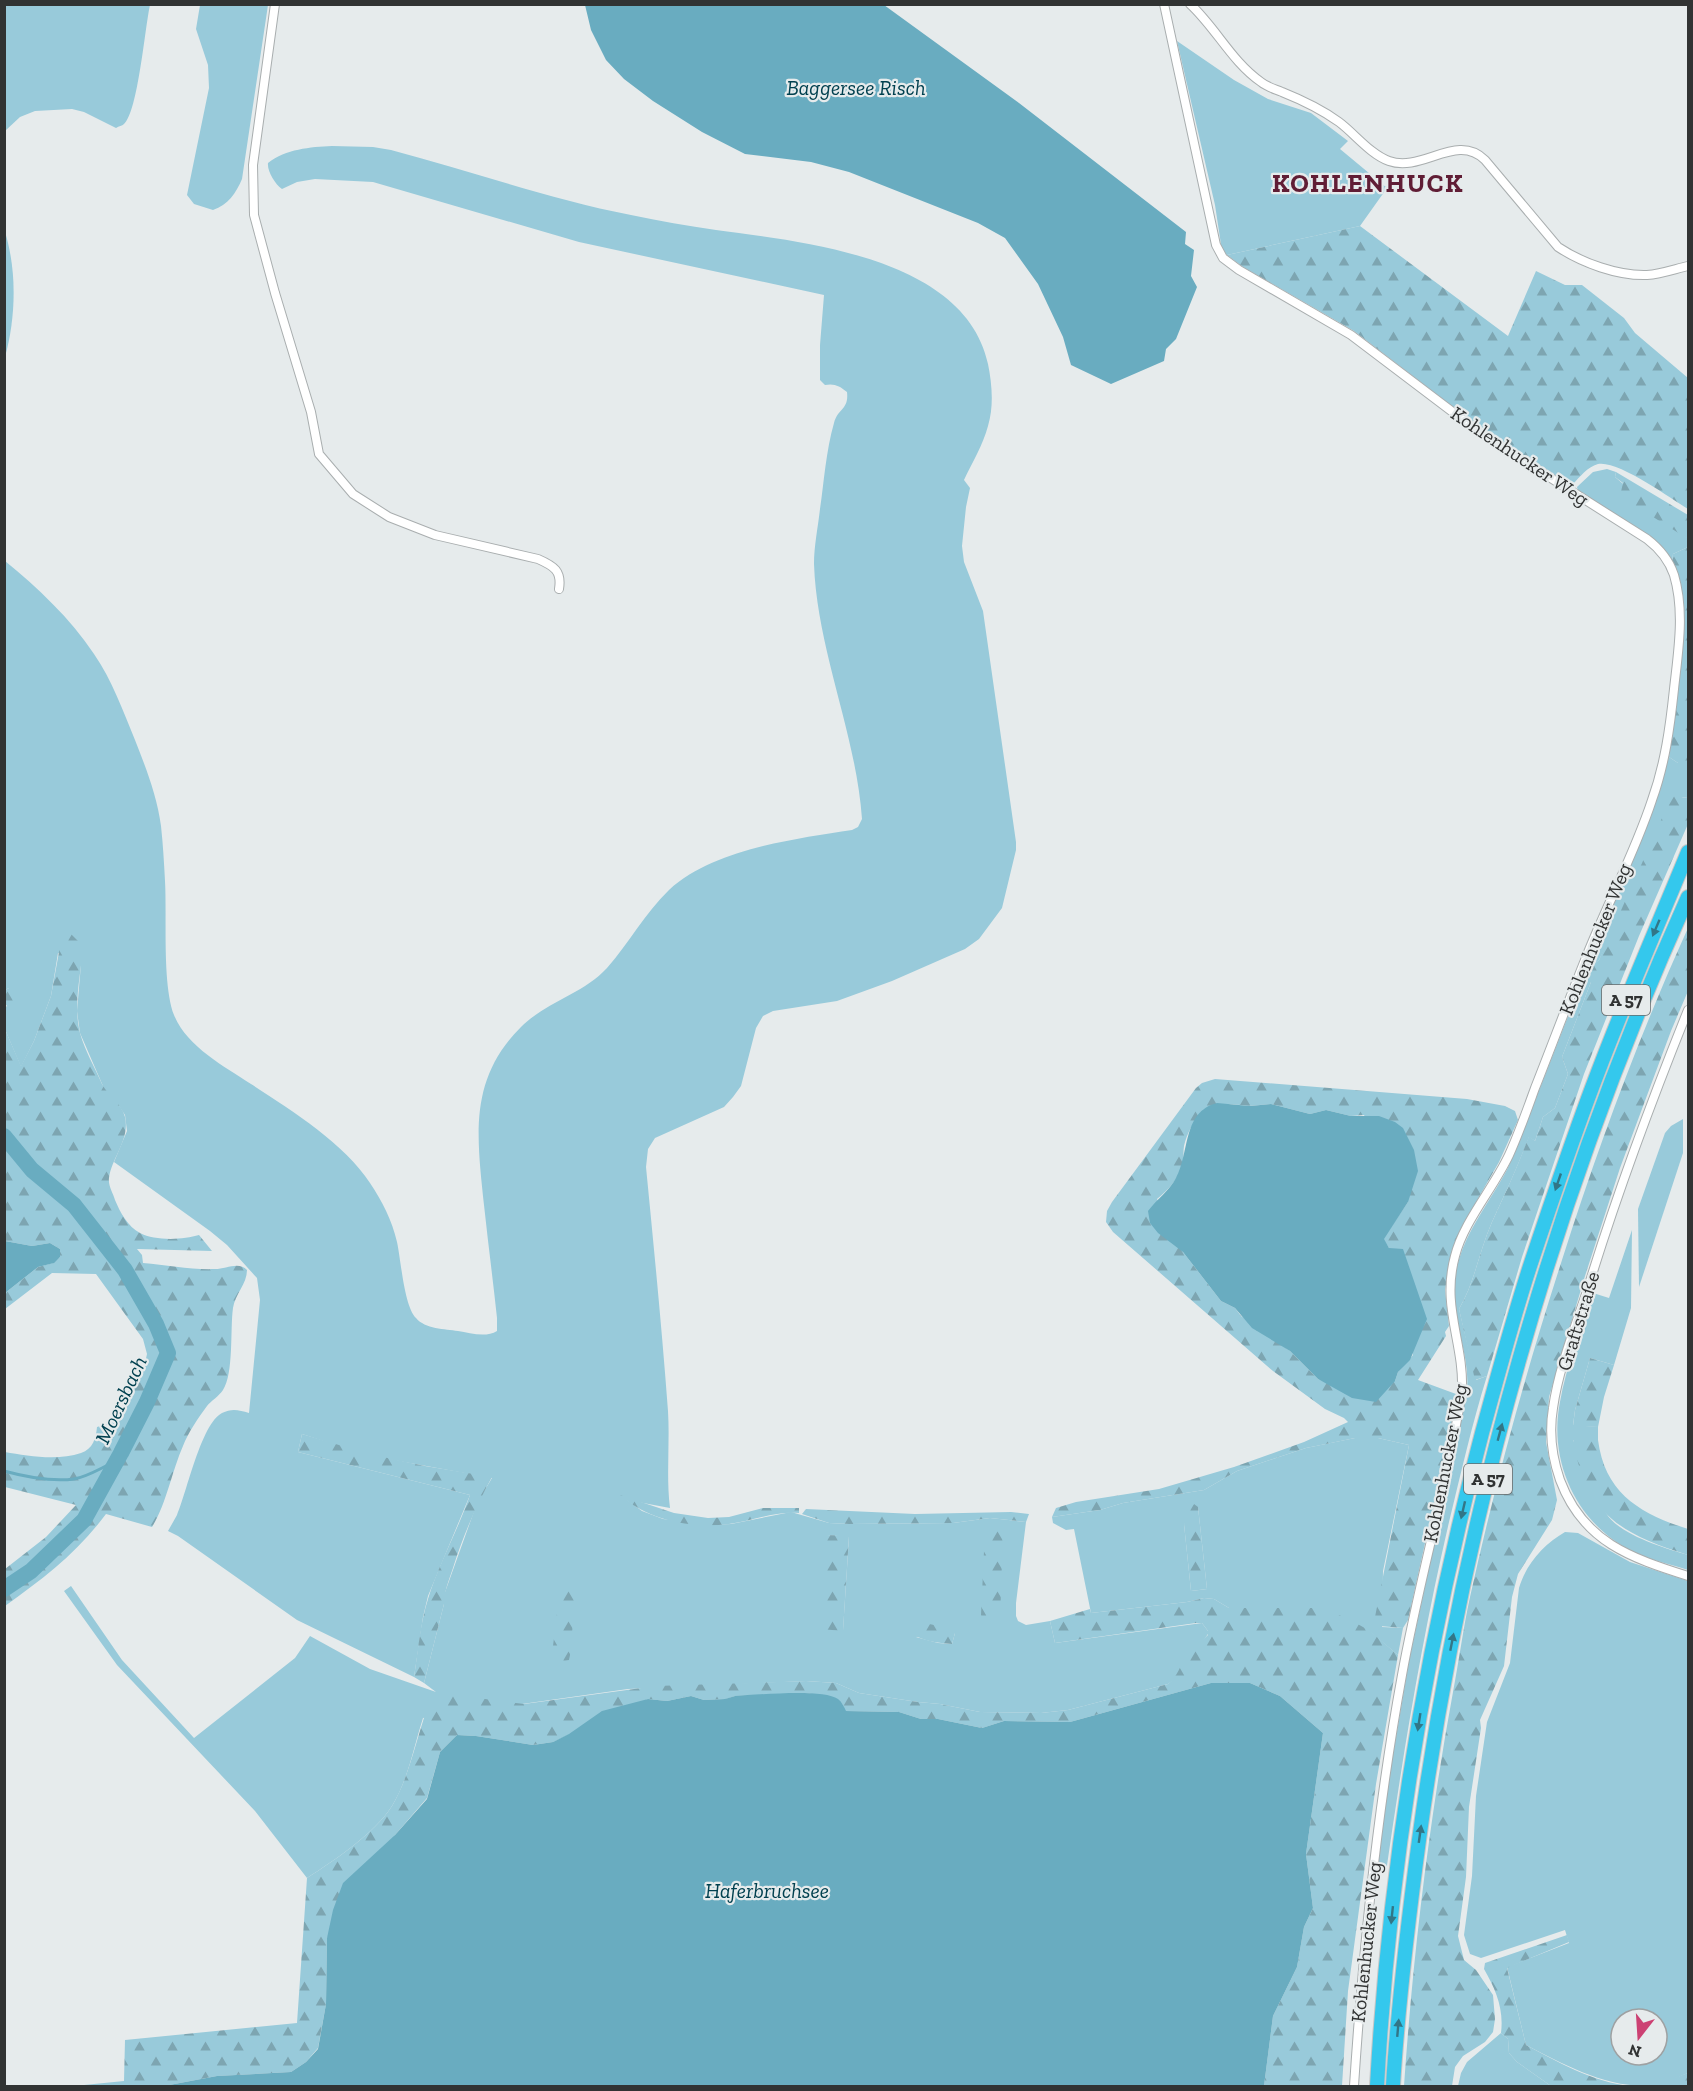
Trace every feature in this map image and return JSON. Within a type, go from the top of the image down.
[{"type":"highway","points":[[1679,874],[1689,846]]},
{"type":"highway","name":"A 57","points":[[1377,2086],[1388,1956],[1409,1785],[1442,1600],[1469,1485],[1527,1274],[1577,1127],[1627,998],[1689,852]]},
{"type":"highway","name":"A 57","points":[[1394,2086],[1404,1960],[1426,1790],[1459,1604],[1486,1487],[1516,1373],[1583,1160],[1643,1004],[1689,897]]},
{"type":"street","points":[[275,4],[254,155],[252,185],[254,215],[311,412],[319,453],[353,494],[389,517],[435,535],[538,559],[556,569],[560,576],[560,590]]},
{"type":"street","points":[[1190,4],[1202,15],[1233,55],[1262,83],[1323,111],[1389,161],[1411,163],[1454,150],[1472,150],[1485,160],[1558,247],[1570,255],[1605,268],[1631,274],[1660,273],[1689,266]]},
{"type":"street","name":"Kohlenhucker Weg","points":[[1166,6],[1216,245],[1223,258],[1239,270],[1351,335],[1483,435],[1647,539],[1662,554],[1671,569],[1679,607],[1679,642],[1670,726],[1663,765],[1652,801],[1586,956],[1515,1141],[1492,1188],[1461,1239],[1452,1267],[1450,1311],[1461,1361],[1462,1391],[1408,1643],[1387,1766],[1361,1967],[1354,2086]]},
{"type":"street","name":"Graftstraße","points":[[1689,1010],[1647,1113],[1599,1252],[1555,1398],[1551,1437],[1555,1465],[1567,1495],[1596,1533],[1634,1558],[1689,1576]]},
{"type":"green space","points":[[5,4],[150,5],[137,87],[129,116],[124,124],[116,128],[84,112],[72,109],[35,111],[20,117],[5,131]]},
{"type":"green space","points":[[200,5],[268,5],[242,179],[231,198],[213,210],[194,204],[187,195],[209,88],[208,65],[196,29]]},
{"type":"green space","points":[[1177,41],[1234,80],[1268,99],[1311,113],[1348,141],[1340,149],[1387,188],[1360,226],[1227,255],[1222,251],[1215,205]]},
{"type":"green space","points":[[332,146],[391,150],[600,208],[674,223],[835,249],[876,261],[915,278],[948,300],[973,328],[988,364],[992,403],[986,433],[964,480],[970,488],[962,546],[964,562],[983,611],[1016,842],[1002,908],[979,939],[965,949],[892,981],[837,1001],[773,1011],[763,1016],[756,1028],[741,1086],[733,1097],[724,1107],[655,1138],[648,1149],[646,1167],[668,1411],[670,1508],[627,1500],[642,1511],[663,1519],[709,1525],[731,1524],[791,1512],[829,1523],[849,1524],[953,1523],[990,1518],[1026,1522],[1016,1603],[1018,1621],[1026,1625],[1050,1621],[1055,1643],[1202,1623],[1208,1634],[1175,1679],[1168,1684],[1068,1710],[1041,1713],[980,1712],[859,1693],[836,1683],[806,1681],[628,1689],[423,1718],[406,1774],[392,1806],[365,1836],[307,1878],[255,1811],[117,1665],[64,1591],[71,1586],[122,1660],[194,1738],[295,1658],[310,1636],[370,1669],[436,1692],[424,1683],[444,1604],[444,1595],[477,1503],[492,1478],[366,1455],[302,1434],[298,1452],[470,1495],[428,1596],[414,1677],[297,1620],[168,1531],[177,1515],[201,1444],[214,1420],[229,1410],[249,1413],[260,1300],[257,1278],[227,1245],[210,1231],[114,1162],[127,1131],[125,1115],[106,1093],[80,1033],[77,1011],[81,964],[58,953],[51,996],[34,1041],[21,1067],[4,1027],[5,1004],[7,1007],[9,988],[5,990],[5,561],[53,604],[94,654],[117,696],[143,761],[154,793],[161,826],[168,986],[170,1002],[180,1026],[207,1055],[316,1128],[359,1168],[379,1197],[392,1226],[412,1312],[420,1322],[430,1326],[478,1334],[497,1331],[479,1156],[480,1110],[484,1089],[492,1068],[504,1047],[521,1027],[542,1011],[587,985],[607,968],[660,899],[687,876],[731,855],[756,848],[852,830],[858,827],[862,819],[852,755],[822,628],[814,564],[829,444],[834,423],[845,406],[847,398],[847,392],[842,388],[825,385],[820,380],[824,295],[579,242],[373,182],[315,179],[297,182],[282,189],[274,181],[268,163],[275,158],[307,148]],"holes":[[[827,1535],[849,1537],[843,1630]],[[955,1633],[952,1644],[916,1637]]]},
{"type":"green space","points":[[1360,226],[1508,336],[1536,271],[1565,285],[1582,285],[1624,318],[1635,333],[1688,378],[1688,509],[1631,474],[1607,464],[1590,467],[1569,486],[1478,426],[1354,331],[1243,267],[1227,255]]},
{"type":"green space","points":[[5,232],[12,262],[14,294],[9,342],[5,357]]},
{"type":"green space","points":[[1607,469],[1616,472],[1615,477],[1688,539],[1688,547],[1673,554],[1672,562],[1661,546],[1651,537],[1578,491],[1577,487],[1593,472]]},
{"type":"green space","points":[[1616,472],[1688,515],[1688,539],[1620,496],[1623,483],[1615,477]]},
{"type":"green space","points":[[1688,547],[1688,764],[1678,763],[1669,757],[1684,627],[1683,610],[1672,562],[1673,554]]},
{"type":"green space","points":[[1669,757],[1678,763],[1688,763],[1688,798],[1682,797],[1599,960],[1595,963],[1591,982],[1562,1057],[1568,1074],[1555,1108],[1543,1117],[1535,1141],[1529,1137],[1459,1309],[1476,1380],[1487,1376],[1462,1467],[1430,1609],[1406,1740],[1386,1872],[1376,1871],[1409,1661],[1467,1390],[1466,1366],[1454,1295],[1458,1262],[1470,1233],[1505,1173],[1518,1144],[1612,904],[1647,824]]},
{"type":"green space","points":[[1674,796],[1688,798],[1688,824],[1639,936],[1584,1074],[1522,1257],[1487,1376],[1475,1380],[1459,1309],[1529,1136],[1535,1141],[1543,1117],[1555,1108],[1568,1074],[1562,1057],[1591,982],[1589,968],[1592,962],[1599,960],[1670,800]]},
{"type":"green space","points":[[1688,928],[1688,991],[1620,1168],[1549,1397],[1546,1442],[1557,1500],[1552,1520],[1518,1574],[1512,1597],[1504,1666],[1480,1720],[1481,1728],[1469,1807],[1466,1877],[1458,1936],[1464,1960],[1476,1970],[1493,1995],[1495,2019],[1493,2032],[1485,2042],[1463,2056],[1455,2067],[1452,2086],[1404,2086],[1417,1938],[1436,1790],[1468,1609],[1490,1512],[1536,1344],[1590,1176],[1636,1051]]},
{"type":"green space","points":[[71,934],[83,946],[77,1001],[80,1033],[102,1084],[121,1108],[125,1117],[123,1141],[109,1178],[117,1205],[128,1223],[146,1236],[169,1239],[199,1235],[212,1251],[137,1249],[142,1255],[143,1263],[206,1269],[240,1266],[247,1270],[233,1308],[229,1373],[226,1382],[223,1390],[209,1404],[188,1436],[152,1527],[106,1514],[59,1564],[5,1606],[5,1569],[46,1537],[76,1505],[5,1487],[5,1452],[63,1457],[88,1449],[93,1443],[97,1427],[117,1421],[130,1386],[145,1363],[147,1354],[143,1339],[96,1274],[52,1273],[5,1309],[5,1293],[38,1267],[53,1263],[60,1257],[60,1249],[50,1243],[32,1246],[5,1241],[4,1027],[21,1066],[34,1041],[51,996],[61,941],[65,936]]},
{"type":"green space","points":[[13,989],[21,1002],[18,1008],[12,1010],[5,1004],[5,990]]},
{"type":"green space","points":[[1215,1079],[1467,1099],[1505,1106],[1515,1111],[1518,1120],[1499,1162],[1467,1218],[1452,1250],[1445,1290],[1449,1326],[1445,1332],[1446,1336],[1418,1380],[1456,1394],[1408,1620],[1403,1628],[1379,1626],[1375,1617],[1409,1445],[1378,1438],[1355,1438],[1306,1448],[1237,1471],[1204,1490],[1052,1517],[1056,1508],[1076,1502],[1159,1489],[1234,1467],[1304,1442],[1348,1422],[1325,1409],[1273,1371],[1113,1232],[1106,1222],[1107,1211],[1112,1202],[1202,1083]],"holes":[[[1230,1104],[1249,1106],[1271,1104],[1310,1114],[1326,1110],[1351,1116],[1364,1115],[1408,1202],[1383,1239],[1389,1248],[1413,1355],[1398,1372],[1395,1381],[1329,1384],[1318,1379],[1290,1351],[1241,1316],[1235,1308],[1221,1301],[1183,1252],[1157,1199],[1177,1178],[1182,1167],[1187,1137],[1201,1112]]]},
{"type":"green space","points":[[1683,1119],[1683,1153],[1639,1287],[1638,1209],[1665,1133],[1671,1126]]},
{"type":"green space","points":[[1632,1230],[1631,1308],[1614,1365],[1590,1358],[1575,1410],[1573,1425],[1598,1427],[1598,1440],[1573,1440],[1601,1504],[1612,1521],[1643,1540],[1688,1555],[1688,1570],[1632,1551],[1596,1525],[1582,1508],[1571,1489],[1558,1447],[1557,1425],[1563,1388],[1593,1293],[1609,1298]]},
{"type":"green space","points":[[1590,1358],[1614,1365],[1598,1427],[1573,1426],[1575,1410]]},
{"type":"green space","points":[[302,1434],[369,1454],[492,1477],[470,1521],[448,1582],[424,1683],[414,1677],[425,1608],[470,1495],[298,1452]]},
{"type":"green space","points":[[1355,1438],[1378,1438],[1409,1445],[1383,1571],[1382,1627],[1403,1628],[1398,1655],[1369,1631],[1229,1608],[1214,1599],[1204,1598],[1091,1613],[1074,1529],[1066,1530],[1053,1523],[1052,1517],[1204,1490],[1237,1471],[1306,1448]],"holes":[[[1198,1507],[1207,1589],[1191,1591],[1184,1524]]]},
{"type":"green space","points":[[1573,1439],[1598,1440],[1608,1475],[1628,1499],[1655,1516],[1688,1529],[1688,1555],[1643,1539],[1610,1517],[1597,1503],[1587,1486]]},
{"type":"green space","points":[[620,1495],[674,1513],[708,1518],[729,1517],[763,1508],[799,1508],[799,1513],[772,1515],[729,1524],[686,1524],[644,1511]]},
{"type":"green space","points":[[1194,1504],[1198,1507],[1207,1589],[1191,1591],[1184,1524],[1186,1510]]},
{"type":"green space","points":[[806,1509],[915,1514],[1011,1512],[1029,1514],[1026,1522],[990,1518],[953,1523],[849,1524],[829,1523],[802,1514]]},
{"type":"green space","points":[[985,1530],[1003,1530],[1000,1620],[983,1620],[981,1615]]},
{"type":"green space","points":[[1565,1532],[1578,1533],[1630,1562],[1688,1581],[1688,2073],[1658,2085],[1623,2084],[1589,2075],[1526,2045],[1507,1967],[1569,1943],[1565,1930],[1481,1958],[1470,1954],[1464,1935],[1472,1876],[1476,1796],[1487,1722],[1510,1663],[1519,1588],[1526,1571],[1543,1549]]},
{"type":"green space","points":[[827,1535],[849,1536],[843,1631],[821,1629]]},
{"type":"green space","points":[[568,1582],[576,1589],[569,1660],[561,1662],[553,1658],[552,1654],[560,1589]]},
{"type":"green space","points":[[1204,1598],[1214,1599],[1229,1608],[1319,1608],[1347,1618],[1370,1631],[1398,1655],[1376,1784],[1348,1991],[1342,2086],[1264,2086],[1273,2016],[1297,1967],[1304,1927],[1313,1908],[1306,1854],[1323,1733],[1280,1696],[1250,1683],[1211,1683],[1070,1722],[1004,1721],[982,1728],[938,1719],[921,1719],[899,1712],[845,1711],[842,1704],[809,1693],[735,1696],[726,1699],[704,1700],[691,1696],[667,1701],[648,1699],[553,1742],[533,1745],[457,1735],[440,1752],[427,1798],[395,1835],[327,1938],[326,2004],[318,2048],[306,2062],[291,2072],[217,2076],[164,2086],[74,2086],[124,2081],[125,2040],[297,2023],[307,1878],[365,1836],[392,1806],[404,1782],[430,1701],[439,1693],[524,1704],[656,1686],[806,1681],[836,1683],[859,1693],[980,1712],[1041,1713],[1068,1710],[1168,1684],[1177,1674],[1188,1652],[1208,1635],[1208,1631],[1202,1623],[1196,1623],[1055,1643],[1050,1621],[1090,1609],[1091,1613]]},
{"type":"green space","points":[[915,1621],[953,1629],[955,1633],[952,1644],[915,1636],[911,1633]]},
{"type":"green space","points":[[1567,1935],[1569,1942],[1507,1968],[1526,2045],[1589,2076],[1630,2086],[1551,2086],[1517,2062],[1509,2053],[1508,2039],[1501,2033],[1502,2024],[1498,2000],[1484,1969],[1485,1963]]},
{"type":"green space","points":[[1501,2033],[1508,2039],[1509,2053],[1517,2062],[1551,2086],[1458,2086],[1467,2062]]},
{"type":"green space","points":[[1688,2073],[1688,2086],[1634,2086],[1655,2085]]},
{"type":"water","name":"Baggersee Risch","points":[[585,5],[884,5],[1019,103],[1186,232],[1185,244],[1194,250],[1191,276],[1197,287],[1176,339],[1166,349],[1164,361],[1111,384],[1071,365],[1063,337],[1038,284],[1005,238],[978,223],[849,172],[811,162],[745,154],[702,132],[653,101],[624,79],[606,60],[591,30]]},
{"type":"water","points":[[1217,1103],[1250,1106],[1271,1104],[1310,1114],[1326,1110],[1351,1116],[1379,1116],[1403,1128],[1414,1150],[1418,1171],[1408,1202],[1384,1239],[1389,1248],[1403,1249],[1427,1319],[1410,1360],[1376,1402],[1352,1398],[1318,1379],[1290,1351],[1252,1328],[1235,1308],[1221,1301],[1183,1252],[1158,1233],[1150,1223],[1148,1211],[1176,1178],[1192,1124],[1206,1108]]},
{"type":"water","points":[[5,1241],[32,1246],[50,1243],[60,1249],[60,1257],[54,1263],[38,1267],[5,1293]]},
{"type":"water","name":"Haferbruchsee","points":[[1211,1683],[1250,1683],[1280,1696],[1323,1733],[1306,1854],[1313,1908],[1304,1927],[1297,1967],[1273,2016],[1264,2086],[164,2086],[217,2076],[291,2072],[306,2062],[318,2049],[326,2004],[327,1938],[333,1910],[343,1883],[395,1835],[427,1799],[440,1752],[457,1735],[533,1745],[553,1742],[602,1711],[648,1699],[667,1701],[691,1696],[704,1700],[789,1693],[830,1696],[838,1699],[846,1711],[899,1712],[921,1719],[938,1719],[982,1728],[1004,1721],[1070,1722]]},
{"type":"waterway","name":"Moersbach","points":[[4,1136],[32,1170],[74,1205],[125,1270],[156,1324],[168,1353],[147,1402],[84,1520],[31,1571],[4,1589]]},
{"type":"waterway","points":[[4,1471],[56,1480],[74,1479],[117,1461]]},
{"type":"district","name":"KOHLENHUCK","points":[[1368,183]]}]
